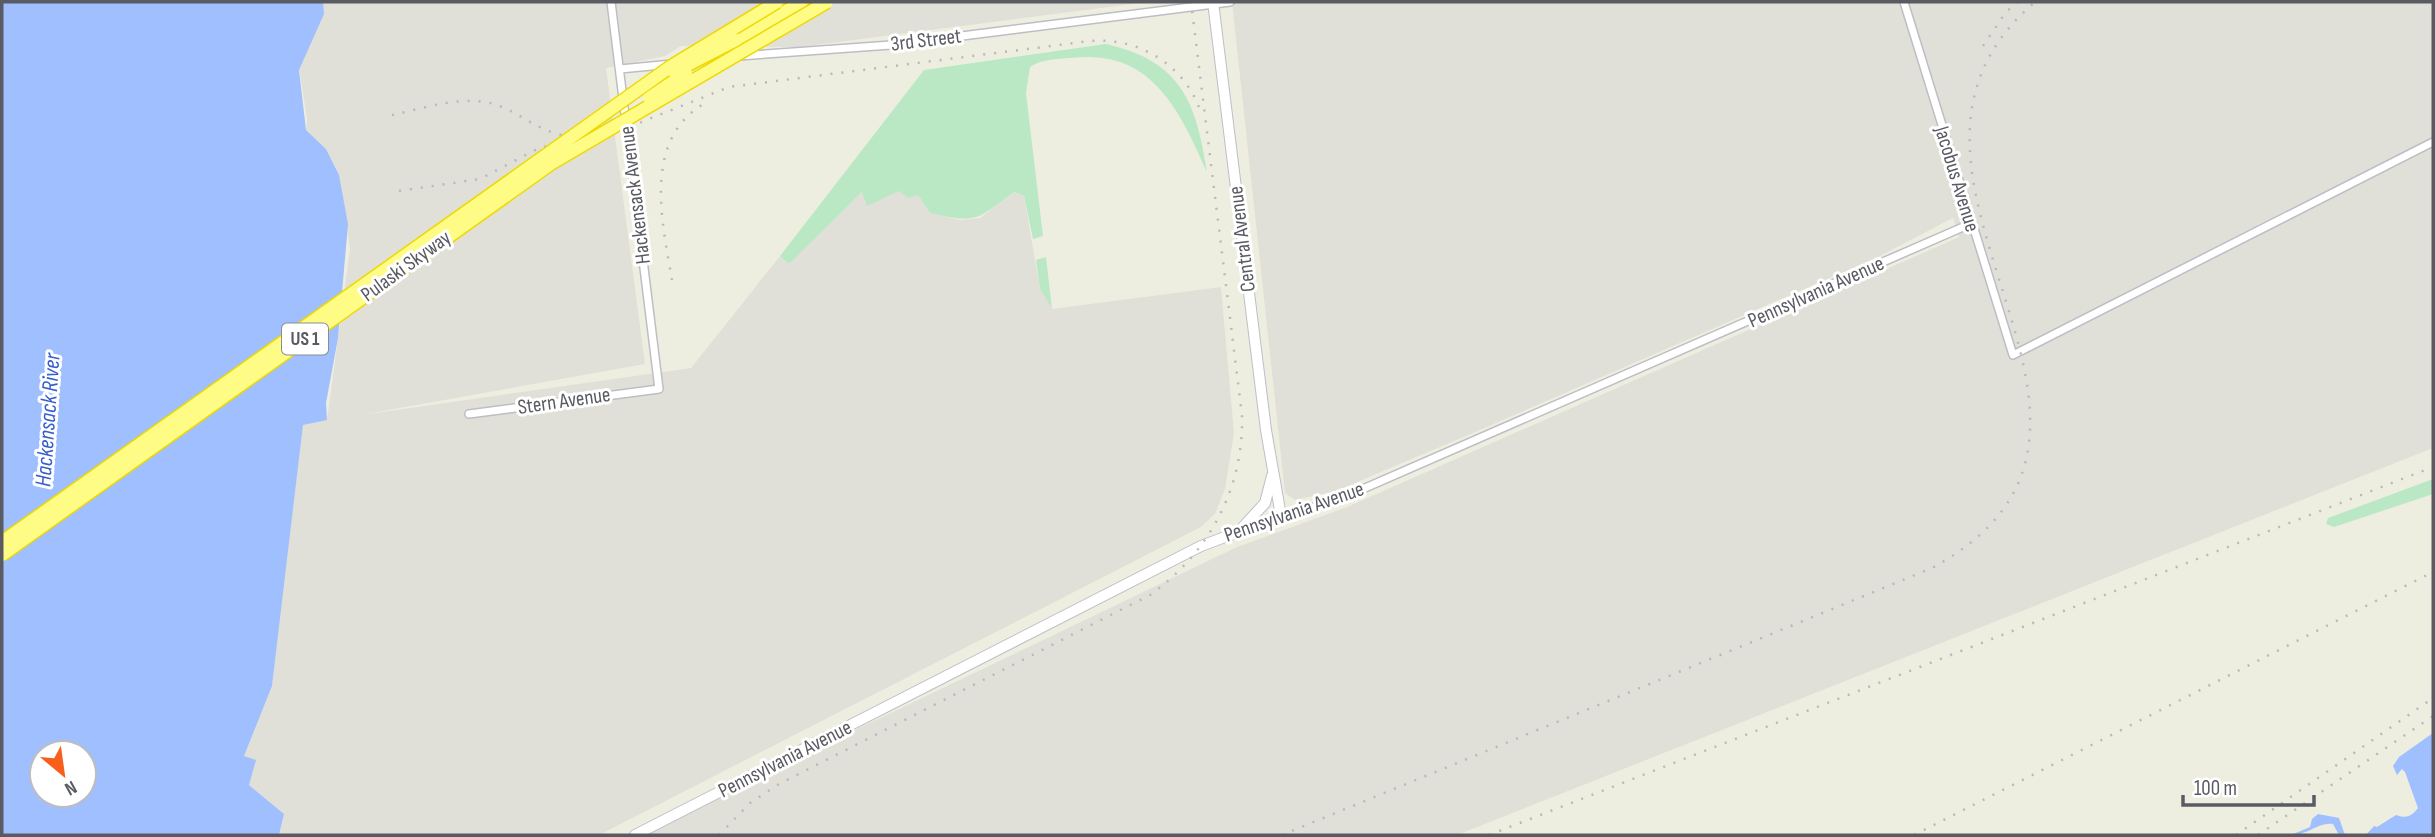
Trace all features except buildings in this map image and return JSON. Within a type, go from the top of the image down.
[{"type":"highway","name":"Pulaski Skyway","points":[[2,542],[590,123],[695,50],[776,2]]},
{"type":"highway","points":[[590,123],[802,2]]},
{"type":"highway","name":"Pulaski Skyway","points":[[2,555],[552,163],[827,2]]},
{"type":"highway","points":[[612,128],[654,94],[736,40]]},
{"type":"main road","name":"Central Avenue","points":[[1213,3],[1272,476],[1280,516]]},
{"type":"main road","name":"Central Avenue","points":[[1237,531],[1260,510],[1272,476]]},
{"type":"main road","name":"Pennsylvania Avenue","points":[[635,835],[1201,546],[1280,516]]},
{"type":"street","name":"Hackensack Avenue","points":[[611,2],[659,388]]},
{"type":"street","name":"3rd Street","points":[[620,69],[891,45],[1230,2]]},
{"type":"street","name":"Jacobus Avenue","points":[[1904,2],[1970,224],[2013,355],[2433,142]]},
{"type":"street","name":"Pennsylvania Avenue","points":[[1280,516],[1333,502],[1970,224]]},
{"type":"street","name":"Stern Avenue","points":[[469,414],[659,388]]},
{"type":"shaded area","points":[[322,2],[1148,2],[800,47],[681,46],[665,56],[606,68],[645,364],[361,415],[691,368],[780,256],[789,264],[862,192],[900,191],[918,195],[930,213],[961,220],[980,218],[1014,192],[1024,196],[1040,289],[1052,309],[1221,287],[1234,433],[1225,489],[1215,514],[1201,527],[599,835],[279,835],[284,814],[249,785],[244,756],[272,686],[303,424],[327,420],[350,249],[339,175],[326,149],[306,130],[307,119],[299,68],[323,16]]},
{"type":"shaded area","points":[[1232,2],[2433,2],[2433,448],[1457,835],[636,835],[1237,547],[1347,507],[1959,237],[1953,218],[1878,257],[1473,433],[1336,491],[1295,500],[1285,493]]},
{"type":"green space","points":[[1106,44],[1131,51],[1152,61],[1168,73],[1180,88],[1197,124],[1207,172],[1173,106],[1142,73],[1122,63],[1099,57],[1050,60],[1030,67],[1026,93],[1043,236],[1033,239],[1024,196],[1014,192],[992,209],[968,219],[930,213],[918,195],[908,198],[899,191],[867,206],[862,192],[789,264],[780,256],[924,70]]},
{"type":"green space","points":[[1046,257],[1052,309],[1040,289],[1036,260]]},
{"type":"green space","points":[[2433,479],[2433,494],[2334,527],[2326,524],[2328,518]]},
{"type":"water","name":"Hackensack River","points":[[2,2],[323,2],[324,14],[299,70],[306,130],[326,149],[339,175],[348,224],[338,338],[326,403],[327,420],[303,425],[272,686],[244,756],[256,760],[249,785],[284,814],[279,835],[2,835]]},
{"type":"water","points":[[2433,733],[2433,835],[2366,835],[2374,826],[2377,827],[2396,815],[2408,816],[2418,808],[2405,772],[2402,769],[2397,775],[2393,766],[2399,757]]},
{"type":"water","points":[[2318,814],[2339,818],[2345,835],[2339,835],[2333,824],[2328,824],[2291,835],[2310,827],[2312,819]]},
{"type":"railway","points":[[719,835],[750,803],[779,784],[1150,595],[1190,559],[1219,517],[1237,468],[1242,415],[1191,2]]},
{"type":"railway","points":[[1983,46],[2006,12],[2018,2]]},
{"type":"railway","points":[[1282,835],[1932,568],[2002,510],[2029,444],[2025,372],[1981,219],[1970,143],[1983,70],[2035,2]]},
{"type":"railway","points":[[399,191],[480,179],[539,148],[624,129],[729,87],[1090,41],[1126,44],[1157,57],[1183,80],[1200,110]]},
{"type":"railway","points":[[392,115],[460,101],[487,102],[551,132],[570,136]]},
{"type":"railway","points":[[672,280],[661,207],[665,157],[673,135],[687,116],[709,101]]},
{"type":"railway","points":[[1489,835],[2433,467]]},
{"type":"railway","points":[[1914,835],[2433,572]]},
{"type":"railway","points":[[2236,835],[2433,698]]},
{"type":"railway","points":[[2258,835],[2433,716]]}]
